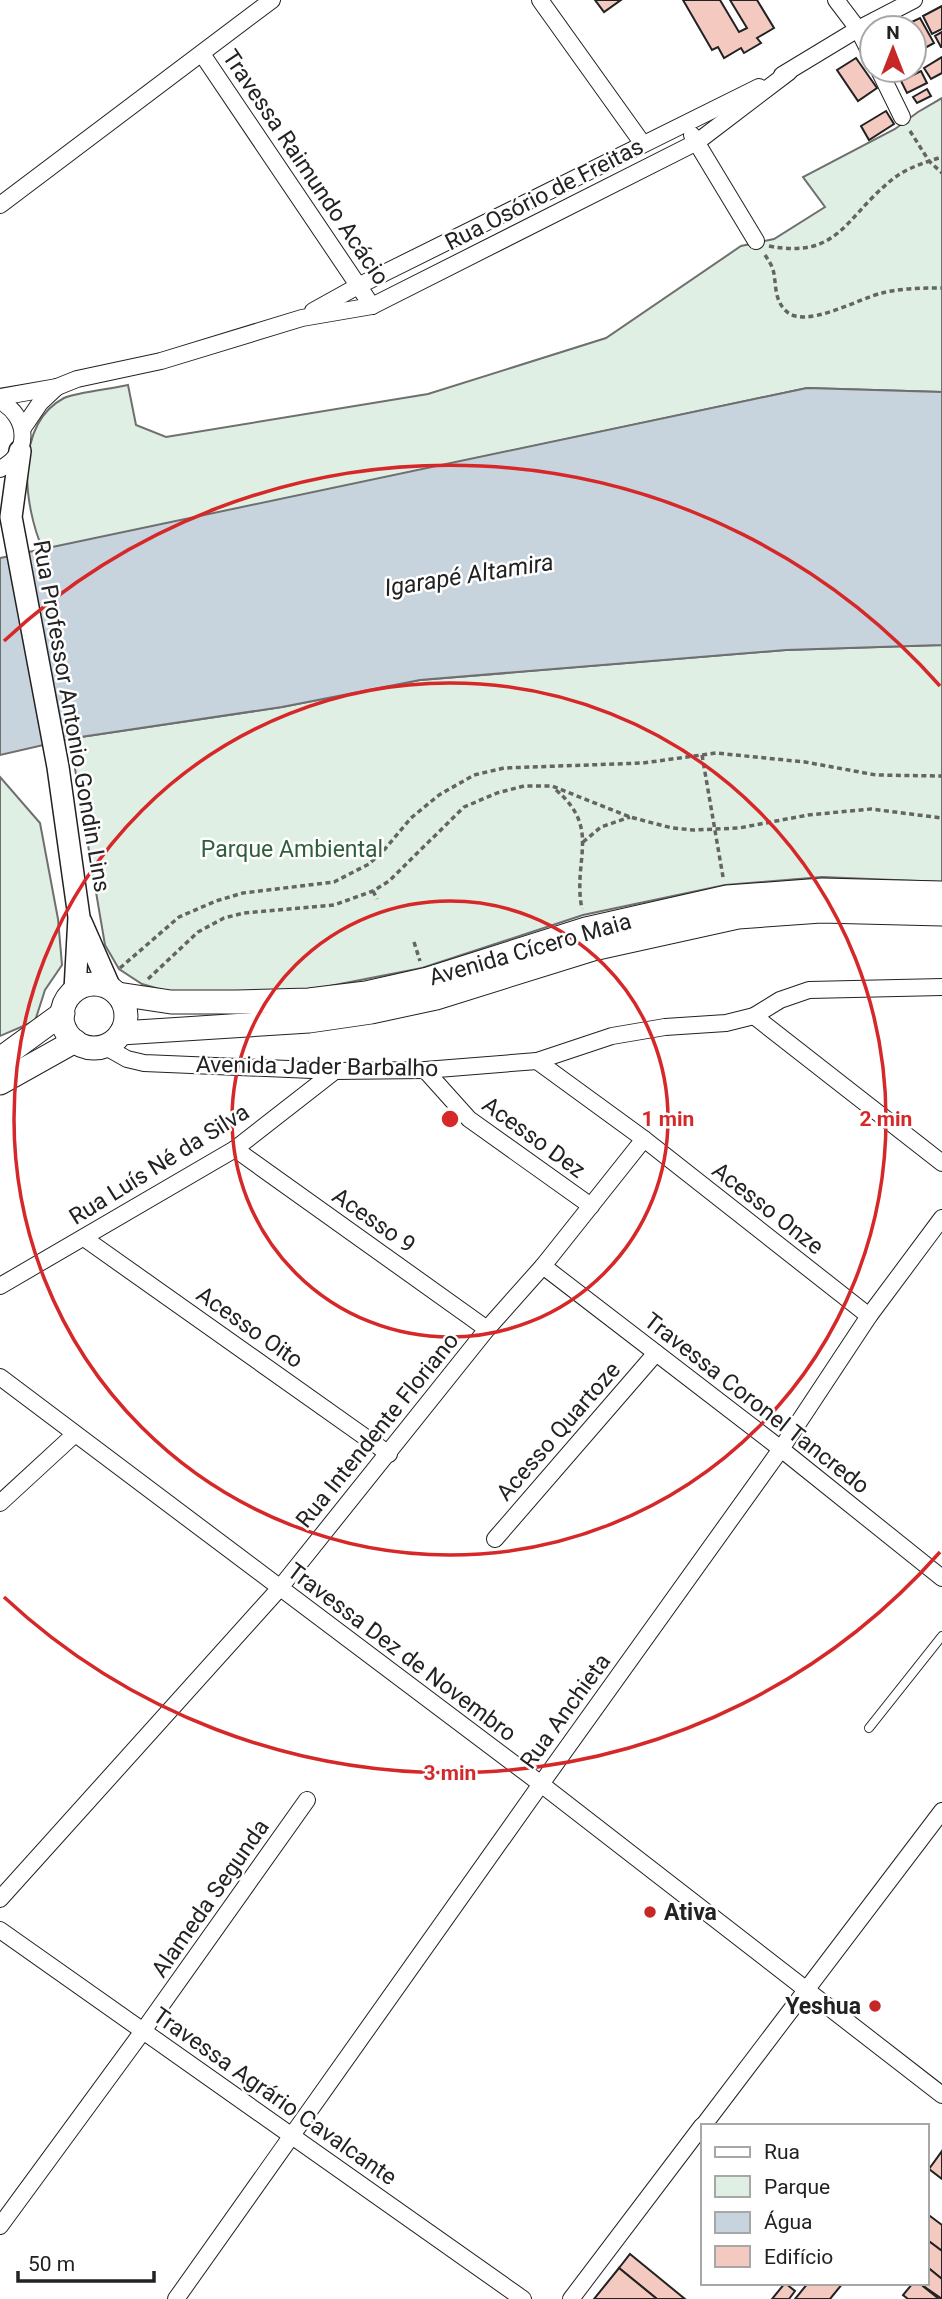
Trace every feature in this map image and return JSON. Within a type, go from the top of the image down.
[{"type":"main road","name":"Avenida Cícero Maia","points":[[116,984],[171,1002],[309,1000],[366,993],[428,979],[586,929],[727,897],[822,890],[942,893]]},
{"type":"main road","name":"Avenida Cícero Maia","points":[[113,1040],[309,1021],[371,1012],[436,998],[593,949],[738,917],[821,911],[942,914]]},
{"type":"main road","points":[[92,984],[116,984],[126,1013],[125,1023],[113,1040],[84,1046],[75,1041],[68,1033],[63,1013],[65,1004],[75,990],[92,984]]},
{"type":"main road","points":[[0,1059],[63,1013]]},
{"type":"main road","points":[[0,1083],[75,1041]]},
{"type":"street","points":[[0,205],[202,54],[251,6],[272,0]]},
{"type":"street","points":[[540,0],[643,144]]},
{"type":"street","points":[[836,0],[858,29]]},
{"type":"street","name":"Rua Osório de Freitas","points":[[887,14],[914,0]]},
{"type":"street","name":"Rua Osório de Freitas","points":[[0,399],[161,361],[302,318],[372,306],[696,142],[789,72],[858,29]]},
{"type":"street","name":"Travessa Raimundo Acácio","points":[[202,54],[372,306]]},
{"type":"street","name":"Rua Osório de Freitas","points":[[302,318],[358,286],[789,72]]},
{"type":"street","points":[[886,84],[902,117]]},
{"type":"street","points":[[685,124],[757,242]]},
{"type":"street","name":"Rua Osório de Freitas","points":[[23,428],[40,403],[57,387]]},
{"type":"street","points":[[0,399],[19,417],[23,428],[20,451],[0,469]]},
{"type":"street","name":"Rua Professor Antonio Gondin Lins","points":[[20,451],[8,517],[58,767],[79,917],[75,990]]},
{"type":"street","points":[[79,917],[116,984]]},
{"type":"street","name":"Avenida Jader Barbalho","points":[[113,1040],[127,1059],[144,1063],[335,1071],[425,1070],[537,1061],[612,1036],[665,1027],[726,1023],[754,1016],[780,1000],[809,990],[942,987]]},
{"type":"street","points":[[754,1016],[942,1163]]},
{"type":"street","name":"Acesso Onze","points":[[537,1061],[644,1139],[869,1316]]},
{"type":"street","name":"Acesso Dez","points":[[425,1070],[468,1119],[591,1206]]},
{"type":"street","name":"Rua Luís Né da Silva","points":[[0,1286],[235,1149],[335,1071]]},
{"type":"street","name":"Rua Intendente Floriano","points":[[0,1899],[279,1589],[487,1329],[543,1266],[644,1139]]},
{"type":"street","name":"Acesso 9","points":[[235,1149],[487,1329]]},
{"type":"street","name":"Rua Anchieta","points":[[176,2299],[781,1449],[869,1316],[942,1220]]},
{"type":"street","name":"Acesso Oito","points":[[84,1238],[389,1454]]},
{"type":"street","name":"Travessa Coronel Tancredo","points":[[543,1266],[781,1449],[942,1578]]},
{"type":"street","name":"Acesso Quartoze","points":[[495,1539],[656,1353]]},
{"type":"street","name":"Travessa Dez de Novembro","points":[[0,1377],[541,1784],[942,2095]]},
{"type":"street","points":[[0,1503],[75,1434]]},
{"type":"street","name":"Alameda Segunda","points":[[0,2226],[307,1800]]},
{"type":"street","points":[[705,2124],[942,1811]]},
{"type":"street","name":"Travessa Agrário Cavalcante","points":[[0,1930],[523,2299]]},
{"type":"street","points":[[571,2299],[701,2129]]},
{"type":"lane","points":[[869,1728],[942,1636]]},
{"type":"path","points":[[902,117],[929,161],[942,173]]},
{"type":"path","points":[[757,242],[810,249],[828,240],[888,183],[907,169],[942,156]]},
{"type":"path","points":[[757,242],[774,271],[779,300],[784,310],[793,316],[817,316],[883,293],[917,288],[942,288]]},
{"type":"path","points":[[116,984],[179,916],[243,893],[334,882],[369,864],[429,802],[474,775],[504,768],[643,764],[716,753],[783,759],[876,775],[942,776]]},
{"type":"path","points":[[702,755],[727,897]]},
{"type":"path","points":[[142,984],[198,932],[224,918],[334,905],[373,891],[389,881],[464,807],[524,786],[551,786],[630,817],[672,828],[739,828],[808,815],[871,809],[942,818]]},
{"type":"path","points":[[551,786],[568,800],[577,813],[582,828],[579,898],[586,929]]},
{"type":"path","points":[[583,842],[601,827],[630,817]]},
{"type":"path","points":[[373,891],[377,899]]},
{"type":"green space","points":[[942,98],[942,392],[807,388],[43,550],[31,512],[27,468],[37,427],[48,411],[64,398],[128,385],[136,425],[166,437],[428,394],[606,338],[741,246],[774,239],[825,207],[803,177],[895,129]]},
{"type":"green space","name":"Parque Ambiental","points":[[942,645],[942,882],[822,877],[725,885],[583,915],[422,968],[309,990],[173,993],[142,984],[119,969],[105,945],[74,763],[74,738],[282,707],[420,680],[786,650]]},
{"type":"green space","points":[[0,777],[40,823],[58,919],[62,965],[45,990],[35,1021],[0,1036]]},
{"type":"water","name":"Igarapé Altamira","points":[[807,388],[942,392],[942,645],[786,650],[420,680],[282,707],[74,738],[0,755],[0,558]]},
{"type":"building","points":[[595,0],[621,0],[604,12]]},
{"type":"building","points":[[683,0],[720,0],[739,32],[747,28],[730,0],[757,0],[774,28],[757,38],[761,43],[744,53],[741,48],[724,58],[718,47],[712,50]]},
{"type":"building","points":[[942,6],[942,29],[932,34],[927,14]]},
{"type":"building","points":[[928,32],[934,43],[928,46]]},
{"type":"building","points":[[942,32],[942,47],[941,47],[935,36]]},
{"type":"building","points":[[942,57],[942,73],[931,79],[928,66]]},
{"type":"building","points":[[856,58],[858,84],[874,84],[877,88],[858,101],[837,70]]},
{"type":"building","points":[[902,84],[925,84],[907,93]]},
{"type":"building","points":[[927,89],[931,96],[917,103],[913,97]]},
{"type":"building","points":[[886,111],[894,124],[869,140],[861,126]]},
{"type":"building","points":[[942,2151],[942,2179],[929,2169]]},
{"type":"building","points":[[928,2214],[942,2225],[942,2251],[928,2240]]},
{"type":"building","points":[[930,2242],[942,2251],[942,2279],[928,2268]]},
{"type":"building","points":[[630,2254],[685,2299],[657,2299],[619,2268]]},
{"type":"building","points":[[619,2268],[657,2299],[594,2299]]},
{"type":"building","points":[[928,2268],[942,2279],[942,2299],[922,2285],[928,2285]]},
{"type":"building","points":[[783,2285],[795,2291],[789,2299],[772,2299]]},
{"type":"building","points":[[806,2285],[841,2285],[830,2299],[795,2299]]},
{"type":"building","points":[[911,2285],[922,2285],[939,2299],[908,2299],[903,2295]]},
{"type":"place","name":"Ativa","points":[[650,1912]]},
{"type":"place","name":"Yeshua","points":[[875,2006]]}]
